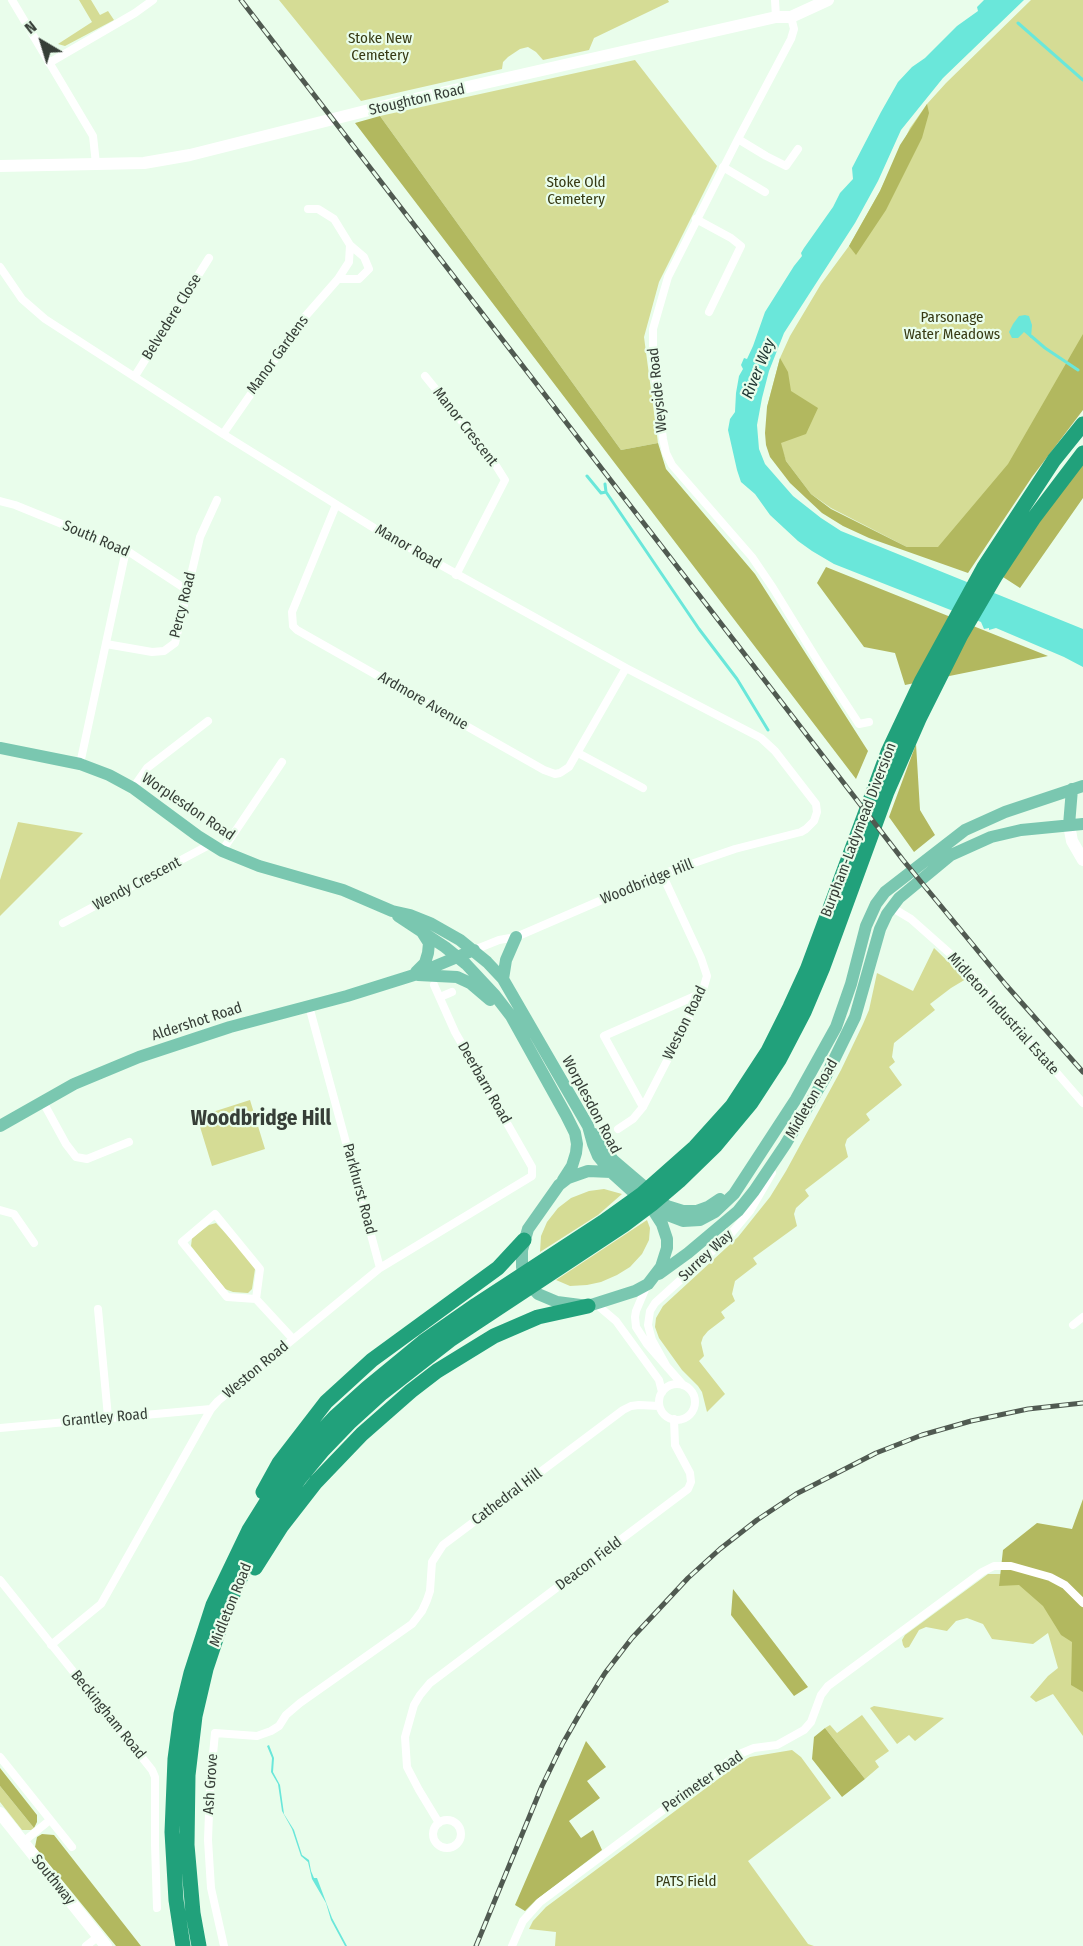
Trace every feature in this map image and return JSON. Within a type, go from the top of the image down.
[{"type":"highway","points":[[675,1176],[729,1132],[770,1075],[796,1028],[823,967],[899,764],[955,632],[1048,469],[1083,424]]},
{"type":"highway","points":[[990,571],[1083,453]]},
{"type":"highway","name":"Burpham-Ladymead Diversion","points":[[675,1176],[746,1088],[768,1051],[790,1007],[821,931],[878,776],[898,729],[955,632]]},
{"type":"highway","name":"Midleton Road","points":[[200,1946],[188,1872],[186,1812],[195,1716],[206,1669],[225,1612],[249,1559],[269,1524],[299,1479],[336,1436],[365,1408],[450,1340],[624,1225],[675,1176]]},
{"type":"highway","name":"Midleton Road","points":[[183,1946],[176,1900],[172,1802],[177,1744],[186,1694],[202,1635],[213,1605],[237,1552],[268,1500],[306,1448],[359,1395],[423,1342],[675,1176]]},
{"type":"highway","points":[[237,1552],[259,1498],[279,1463],[326,1402],[372,1360],[498,1268],[524,1240]]},
{"type":"highway","points":[[206,1669],[269,1544],[316,1482],[362,1434],[437,1371],[494,1336],[538,1317],[592,1305]]},
{"type":"main road","name":"Worplesdon Road","points":[[0,748],[80,764],[109,775],[133,788],[222,851],[260,866],[343,890],[392,911],[430,923],[456,937],[503,979],[588,1126],[595,1150],[611,1172]]},
{"type":"main road","points":[[1068,825],[1078,788]]},
{"type":"main road","points":[[909,881],[965,830],[982,821],[1078,788]]},
{"type":"main road","points":[[925,868],[991,837],[1021,830],[1083,824]]},
{"type":"main road","name":"Midleton Road","points":[[652,1280],[738,1211],[785,1145],[825,1078],[855,1017],[874,946],[891,907],[909,881]]},
{"type":"main road","name":"Midleton Road","points":[[653,1210],[683,1221],[694,1221],[715,1212],[730,1199],[796,1099],[836,1027],[872,911],[885,892],[909,881]]},
{"type":"main road","name":"Worplesdon Road","points":[[392,911],[457,957],[494,994],[514,1023],[575,1133],[577,1148],[574,1159],[559,1185]]},
{"type":"main road","points":[[414,975],[425,963],[428,953],[429,943],[421,931]]},
{"type":"main road","points":[[503,979],[506,960],[516,937]]},
{"type":"main road","points":[[414,975],[474,951]]},
{"type":"main road","points":[[414,975],[449,976],[465,981],[483,993],[514,1023]]},
{"type":"main road","name":"Aldershot Road","points":[[1,1123],[74,1084],[153,1052],[221,1029],[347,996],[414,975]]},
{"type":"main road","points":[[588,1126],[614,1160],[671,1208],[687,1211],[708,1208],[747,1173]]},
{"type":"main road","points":[[595,1170],[611,1172],[653,1210],[665,1230],[667,1248],[661,1267],[652,1280],[620,1297],[592,1305],[553,1301],[538,1294],[532,1288],[526,1281],[522,1267],[521,1256],[524,1240],[528,1229],[559,1185],[568,1178],[581,1173],[595,1170]]},
{"type":"street","points":[[12,0],[93,136],[96,164]]},
{"type":"street","points":[[49,63],[153,0]]},
{"type":"street","points":[[775,0],[776,17]]},
{"type":"street","name":"Stoughton Road","points":[[0,166],[144,163],[214,150],[374,109],[776,17],[791,17],[828,0]]},
{"type":"street","name":"Weyside Road","points":[[791,17],[794,29],[791,39],[668,277],[653,329],[653,360],[666,453],[672,465],[752,557],[859,724],[868,722]]},
{"type":"street","points":[[738,139],[786,166],[798,149]]},
{"type":"street","points":[[723,167],[765,192]]},
{"type":"street","points":[[308,209],[318,209],[334,219],[350,245],[363,257],[369,269],[359,279],[338,279]]},
{"type":"street","points":[[696,219],[731,237],[741,246],[709,312]]},
{"type":"street","name":"Manor Gardens","points":[[224,434],[303,319],[350,262],[350,245]]},
{"type":"street","name":"Belvedere Close","points":[[135,376],[210,258]]},
{"type":"street","name":"Manor Road","points":[[0,267],[22,299],[45,319],[336,505],[456,575],[626,668],[761,738],[775,751],[806,790],[816,804],[817,815]]},
{"type":"street","name":"Manor Crescent","points":[[424,376],[489,456],[505,480],[456,575]]},
{"type":"street","name":"Percy Road","points":[[106,644],[152,652],[164,651],[175,643],[200,537],[217,500]]},
{"type":"street","name":"South Road","points":[[0,501],[126,550],[187,590]]},
{"type":"street","name":"Ardmore Avenue","points":[[336,505],[292,612],[291,621],[297,630],[544,770],[555,774],[569,767],[626,668]]},
{"type":"street","points":[[80,764],[126,550]]},
{"type":"street","points":[[133,788],[147,768],[208,721]]},
{"type":"street","points":[[578,753],[643,788]]},
{"type":"street","points":[[222,851],[282,762]]},
{"type":"street","name":"Woodbridge Hill","points":[[474,951],[499,940],[516,937],[662,874],[726,852],[801,832],[811,826],[817,815]]},
{"type":"street","points":[[1068,825],[1072,841],[1083,860],[1081,849],[1083,844]]},
{"type":"street","name":"Wendy Crescent","points":[[63,923],[211,844]]},
{"type":"street","name":"Weston Road","points":[[618,1129],[633,1119],[643,1107],[702,993],[707,976],[662,874]]},
{"type":"street","name":"Midleton Industrial Estate","points":[[891,907],[911,919],[964,966],[1083,1103]]},
{"type":"street","name":"Deerbarn Road","points":[[434,985],[455,1032],[532,1167]]},
{"type":"street","points":[[440,997],[452,992]]},
{"type":"street","points":[[643,1107],[604,1036],[702,993]]},
{"type":"street","name":"Parkhurst Road","points":[[309,1006],[380,1268]]},
{"type":"street","points":[[43,1102],[66,1144],[76,1157],[87,1159],[129,1142]]},
{"type":"street","name":"Surrey Way","points":[[667,1367],[652,1340],[648,1325],[650,1311],[655,1303],[730,1235],[750,1211],[785,1145]]},
{"type":"street","name":"Weston Road","points":[[51,1645],[101,1604],[218,1401],[380,1268],[532,1176],[532,1167]]},
{"type":"street","points":[[0,1210],[14,1214],[34,1243]]},
{"type":"street","points":[[256,1299],[260,1269],[215,1214],[182,1242],[227,1297],[256,1299],[293,1339]]},
{"type":"street","name":"Surrey Way","points":[[652,1280],[636,1311],[636,1327],[647,1344],[683,1385]]},
{"type":"street","points":[[592,1305],[616,1321],[659,1380],[662,1392]]},
{"type":"street","points":[[98,1309],[108,1417]]},
{"type":"street","points":[[1073,1325],[1083,1317]]},
{"type":"street","points":[[674,1384],[683,1385],[692,1392],[693,1409],[685,1417],[674,1419],[664,1415],[659,1406],[662,1392],[674,1384]]},
{"type":"street","name":"Cathedral Hill","points":[[400,1633],[412,1624],[422,1611],[429,1591],[432,1562],[442,1545],[623,1410],[630,1406],[659,1406]]},
{"type":"street","name":"Grantley Road","points":[[0,1428],[211,1410]]},
{"type":"street","name":"Deacon Field","points":[[439,1823],[418,1790],[407,1767],[405,1737],[414,1705],[430,1683],[688,1489],[691,1482],[690,1473],[675,1445],[674,1419]]},
{"type":"street","name":"Perimeter Road","points":[[512,1946],[523,1921],[540,1902],[737,1755],[754,1748],[777,1745],[804,1730],[811,1722],[821,1695],[832,1683],[982,1572],[994,1566],[1011,1566],[1050,1576],[1065,1585],[1083,1603]]},
{"type":"street","name":"Beckingham Road","points":[[0,1580],[152,1770],[155,1777],[157,1908]]},
{"type":"street","name":"Ash Grove","points":[[224,1946],[212,1888],[208,1840],[215,1732],[257,1736],[271,1731],[279,1726],[286,1715],[300,1703],[400,1633]]},
{"type":"street","points":[[0,1757],[72,1847]]},
{"type":"street","name":"Southway","points":[[0,1813],[103,1941]]},
{"type":"street","points":[[23,1842],[50,1820]]},
{"type":"street","points":[[86,1946],[103,1941]]},
{"type":"green space","points":[[79,0],[91,0],[100,15],[108,11],[114,20],[65,46],[58,44],[92,22]]},
{"type":"green space","name":"Stoke New Cemetery","points":[[279,0],[668,0],[669,2],[594,38],[589,50],[543,60],[528,47],[508,57],[503,62],[502,69],[361,101]]},
{"type":"green space","name":"Parsonage Water Meadows","points":[[1031,0],[1083,0],[1083,373],[944,557],[907,547],[831,508],[811,494],[786,461],[767,407],[780,358],[790,336],[821,284],[849,246],[880,191],[910,128],[946,83]]},
{"type":"green space","name":"Stoke Old Cemetery","points":[[635,60],[717,166],[659,282],[644,337],[658,443],[621,450],[380,116]]},
{"type":"green space","points":[[927,104],[929,113],[922,138],[886,210],[856,255],[849,246],[880,191],[900,145]]},
{"type":"green space","points":[[380,116],[621,450],[658,443],[666,469],[755,574],[868,751],[856,779],[355,123]]},
{"type":"green space","points":[[1083,334],[1083,410],[1032,477],[968,573],[869,538],[843,526],[822,513],[790,483],[770,457],[765,433],[767,407],[780,358],[788,372],[791,391],[818,408],[806,434],[781,443],[786,461],[811,494],[831,509],[907,547],[938,547],[1008,464]]},
{"type":"green space","points":[[1083,462],[1083,498],[1020,588],[1003,577],[1031,529]]},
{"type":"green space","points":[[826,567],[1048,656],[905,685],[895,653],[864,647],[817,583]]},
{"type":"green space","points":[[916,744],[920,810],[935,835],[914,852],[889,817]]},
{"type":"green space","points":[[18,822],[83,833],[0,916],[0,880]]},
{"type":"green space","points":[[934,948],[966,979],[930,1004],[935,1010],[894,1043],[892,1057],[895,1062],[889,1067],[902,1085],[866,1114],[870,1120],[847,1139],[845,1145],[848,1157],[805,1190],[809,1196],[796,1208],[794,1214],[797,1226],[753,1258],[757,1264],[735,1281],[732,1294],[735,1301],[721,1312],[725,1318],[708,1331],[701,1343],[704,1356],[699,1361],[725,1394],[707,1412],[702,1392],[682,1370],[659,1338],[655,1327],[656,1318],[663,1306],[738,1237],[770,1197],[841,1070],[863,1024],[869,1010],[877,973],[913,991]]},
{"type":"green space","points":[[250,1100],[265,1149],[212,1166],[197,1117]]},
{"type":"green space","points":[[604,1189],[622,1194],[598,1215],[540,1252],[541,1236],[547,1222],[558,1208],[571,1198],[589,1191]]},
{"type":"green space","points":[[647,1220],[650,1228],[649,1240],[642,1254],[630,1267],[601,1282],[587,1285],[570,1286],[556,1280]]},
{"type":"green space","points":[[216,1223],[253,1263],[255,1269],[252,1289],[248,1293],[225,1289],[191,1246],[192,1238],[209,1225]]},
{"type":"green space","points":[[1083,1499],[1083,1692],[1071,1685],[1072,1642],[1061,1635],[1043,1606],[1019,1585],[999,1586],[1003,1550],[1037,1523],[1072,1529]]},
{"type":"green space","points":[[988,1574],[1021,1574],[1083,1611],[1083,1736],[1053,1694],[1036,1702],[1030,1697],[1058,1668],[1048,1633],[1033,1644],[992,1639],[983,1624],[967,1618],[956,1621],[947,1631],[926,1627],[919,1630],[909,1647],[905,1648],[903,1645],[902,1640],[905,1635]]},
{"type":"green space","points":[[733,1589],[808,1687],[794,1696],[731,1615]]},
{"type":"green space","points":[[874,1706],[944,1718],[915,1741],[909,1735],[897,1744],[870,1708]]},
{"type":"green space","points":[[862,1715],[889,1751],[875,1761],[879,1767],[865,1779],[825,1728],[830,1725],[837,1733]]},
{"type":"green space","points":[[825,1728],[865,1779],[842,1797],[812,1759],[814,1737]]},
{"type":"green space","points":[[586,1741],[606,1767],[587,1781],[600,1798],[569,1821],[581,1838],[593,1830],[602,1850],[525,1911],[515,1905]]},
{"type":"green space","name":"PATS Field","points":[[792,1750],[801,1757],[831,1798],[748,1861],[808,1944],[814,1946],[555,1946],[556,1932],[529,1929],[546,1907],[741,1762],[750,1757]]},
{"type":"green space","points":[[0,1768],[37,1815],[34,1828],[0,1786]]},
{"type":"green space","points":[[0,1786],[34,1828],[22,1830],[0,1802]]},
{"type":"green space","points":[[42,1834],[54,1835],[141,1946],[116,1946],[35,1847],[37,1837]]},
{"type":"water","name":"River Wey","points":[[984,0],[1024,0],[943,78],[901,130],[878,181],[855,223],[784,333],[769,371],[762,398],[757,425],[759,449],[765,464],[793,496],[841,531],[1083,629],[1083,667],[996,628],[984,629],[981,622],[834,564],[812,551],[770,515],[755,494],[741,482],[728,430],[730,419],[735,412],[739,376],[743,369],[741,365],[744,358],[747,359],[753,346],[765,312],[840,193],[853,179],[852,168],[898,82],[957,26],[978,11],[977,7]]},
{"type":"water","points":[[1019,316],[1029,316],[1032,325],[1031,338],[1024,332],[1018,338],[1012,338],[1009,332],[1013,324]]},
{"type":"water","points":[[269,1745],[274,1758],[273,1772],[280,1785],[284,1814],[294,1830],[302,1855],[309,1860],[314,1878],[317,1878],[332,1918],[347,1946],[331,1920],[326,1903],[312,1879],[308,1862],[301,1856],[292,1829],[282,1811],[278,1784],[271,1772],[272,1758],[267,1746]]},
{"type":"waterway","points":[[1018,23],[1083,80]]},
{"type":"waterway","points":[[1031,336],[1078,370]]},
{"type":"waterway","points":[[587,476],[601,493],[606,492]]},
{"type":"waterway","points":[[605,484],[606,492],[699,629],[737,679],[768,730]]},
{"type":"railway","points":[[241,0],[903,860],[1006,985],[1083,1072]]},
{"type":"railway","points":[[476,1946],[542,1786],[583,1708],[605,1673],[632,1638],[688,1578],[720,1549],[757,1520],[796,1494],[876,1453],[922,1435],[971,1421],[1028,1409],[1083,1403]]},
{"type":"district","name":"Woodbridge Hill","points":[[261,1119]]}]
